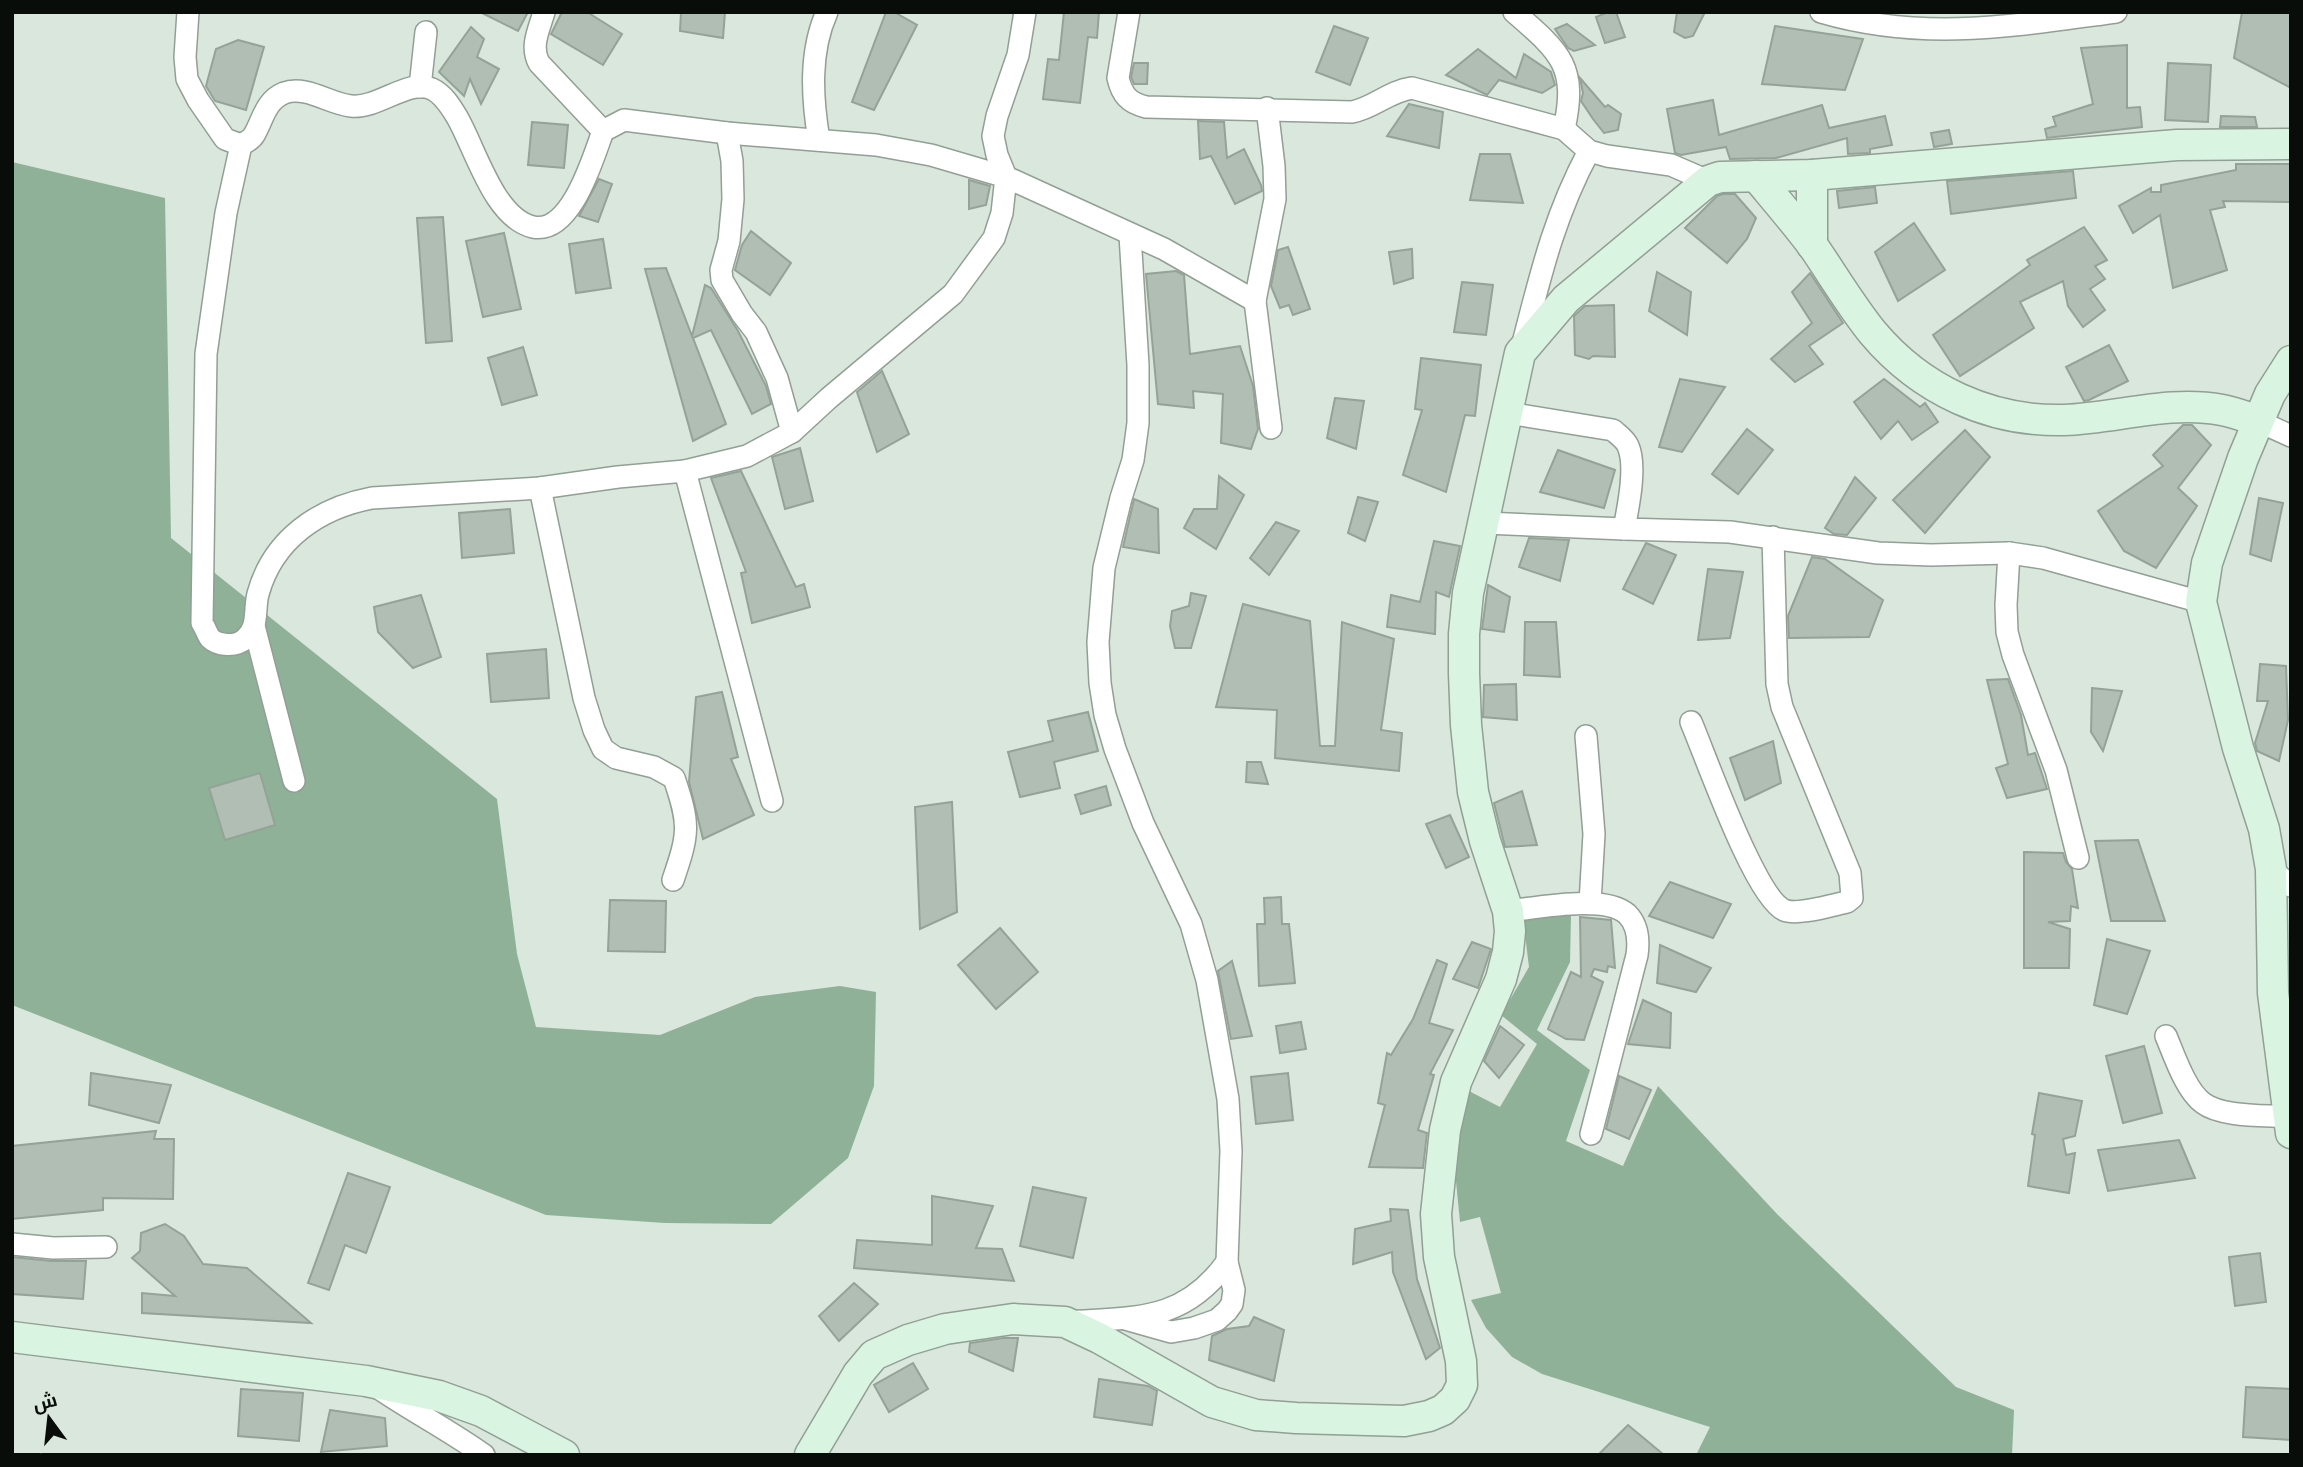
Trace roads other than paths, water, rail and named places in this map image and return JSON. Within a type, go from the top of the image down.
[{"type":"street","points":[[188,12],[185,57],[187,79],[225,139],[241,145]]},
{"type":"street","points":[[544,12],[534,44],[534,54],[539,63],[603,131]]},
{"type":"street","points":[[819,140],[813,87],[816,51],[827,12]]},
{"type":"street","points":[[294,781],[254,626],[257,597],[263,579],[282,548],[304,524],[346,503],[372,498],[540,488],[685,471],[747,456],[792,432],[953,295],[994,238],[1002,213],[1006,177],[993,136],[1018,55],[1025,12]]},
{"type":"street","points":[[1129,12],[1118,78],[1126,98],[1135,104],[1146,107],[1352,112],[1372,106],[1394,92],[1412,88],[1564,129],[1589,151],[1671,165],[1707,181]]},
{"type":"street","points":[[1514,12],[1550,45],[1565,68],[1570,84],[1564,129]]},
{"type":"street","points":[[1821,12],[1899,29],[1954,31],[2116,12]]},
{"type":"street","points":[[420,86],[426,32]]},
{"type":"street","points":[[254,626],[244,640],[227,645],[211,639],[202,623],[206,354],[226,213],[241,145],[253,138],[261,115],[283,93],[315,95],[352,107],[371,105],[420,86],[430,88],[440,94],[452,108],[469,137],[499,204],[522,224],[538,228],[551,226],[563,217],[589,170],[603,131],[624,120],[727,133],[876,145],[931,155],[1006,177],[1164,249],[1255,301]]},
{"type":"street","points":[[1267,108],[1275,199],[1255,301],[1271,428]]},
{"type":"street","points":[[727,133],[732,161],[733,199],[729,241],[721,270],[722,279],[756,332],[777,378],[792,432]]},
{"type":"street","points":[[1520,353],[1566,299],[1707,181],[1720,177],[1812,175],[2177,145],[2291,144]]},
{"type":"street","points":[[1065,1322],[1099,1338],[1212,1402],[1256,1415],[1404,1421],[1443,1410],[1455,1399],[1462,1385],[1461,1361],[1439,1258],[1437,1224],[1445,1129],[1456,1082],[1505,966],[1508,952],[1508,911],[1485,841],[1473,792],[1466,725],[1464,634],[1468,593],[1520,353],[1556,223],[1566,195],[1589,151]]},
{"type":"street","points":[[1812,175],[1812,245]]},
{"type":"street","points":[[1756,176],[1812,245],[1858,314],[1903,364],[1928,382],[1973,405],[2015,418],[2065,420],[2190,407],[2223,410],[2258,421],[2291,436]]},
{"type":"street","points":[[1125,1319],[1171,1332],[1194,1328],[1217,1320],[1232,1304],[1234,1290],[1227,1262],[1231,1151],[1228,1099],[1207,980],[1191,924],[1143,823],[1115,749],[1104,715],[1100,683],[1098,642],[1104,568],[1133,460],[1138,423],[1138,365],[1130,235]]},
{"type":"street","points":[[2166,1036],[2192,1091],[2203,1104],[2290,1125],[2271,963],[2281,878],[2238,748],[2201,602],[2207,563],[2258,421],[2270,394],[2291,361]]},
{"type":"street","points":[[1508,413],[1613,430],[1622,438],[1628,445],[1631,462],[1624,529]]},
{"type":"street","points":[[685,471],[772,801]]},
{"type":"street","points":[[540,488],[584,698],[594,730],[603,749],[616,758],[654,768],[674,778],[681,798],[687,823],[683,850],[673,880]]},
{"type":"street","points":[[1485,523],[1730,531],[1878,552],[1931,555],[2009,553],[2043,558],[2201,602]]},
{"type":"street","points":[[1691,722],[1754,873],[1775,904],[1785,911],[1796,912],[1847,902],[1852,898],[1850,873],[1790,731],[1779,695],[1776,673],[1773,537]]},
{"type":"street","points":[[2009,553],[2007,632],[2013,656],[2056,770],[2078,858]]},
{"type":"street","points":[[1586,736],[1594,834],[1590,903]]},
{"type":"street","points":[[1508,911],[1590,903],[1615,907],[1627,914],[1637,930],[1637,956],[1591,1134]]},
{"type":"street","points":[[12,1244],[52,1248],[106,1247]]},
{"type":"street","points":[[810,1455],[858,1374],[874,1355],[908,1340],[945,1329],[1013,1319],[1065,1322],[1125,1319],[1185,1304],[1213,1282],[1227,1262]]},
{"type":"street","points":[[12,1337],[366,1381],[439,1396],[481,1412],[564,1455]]},
{"type":"street","points":[[366,1381],[484,1455]]}]
